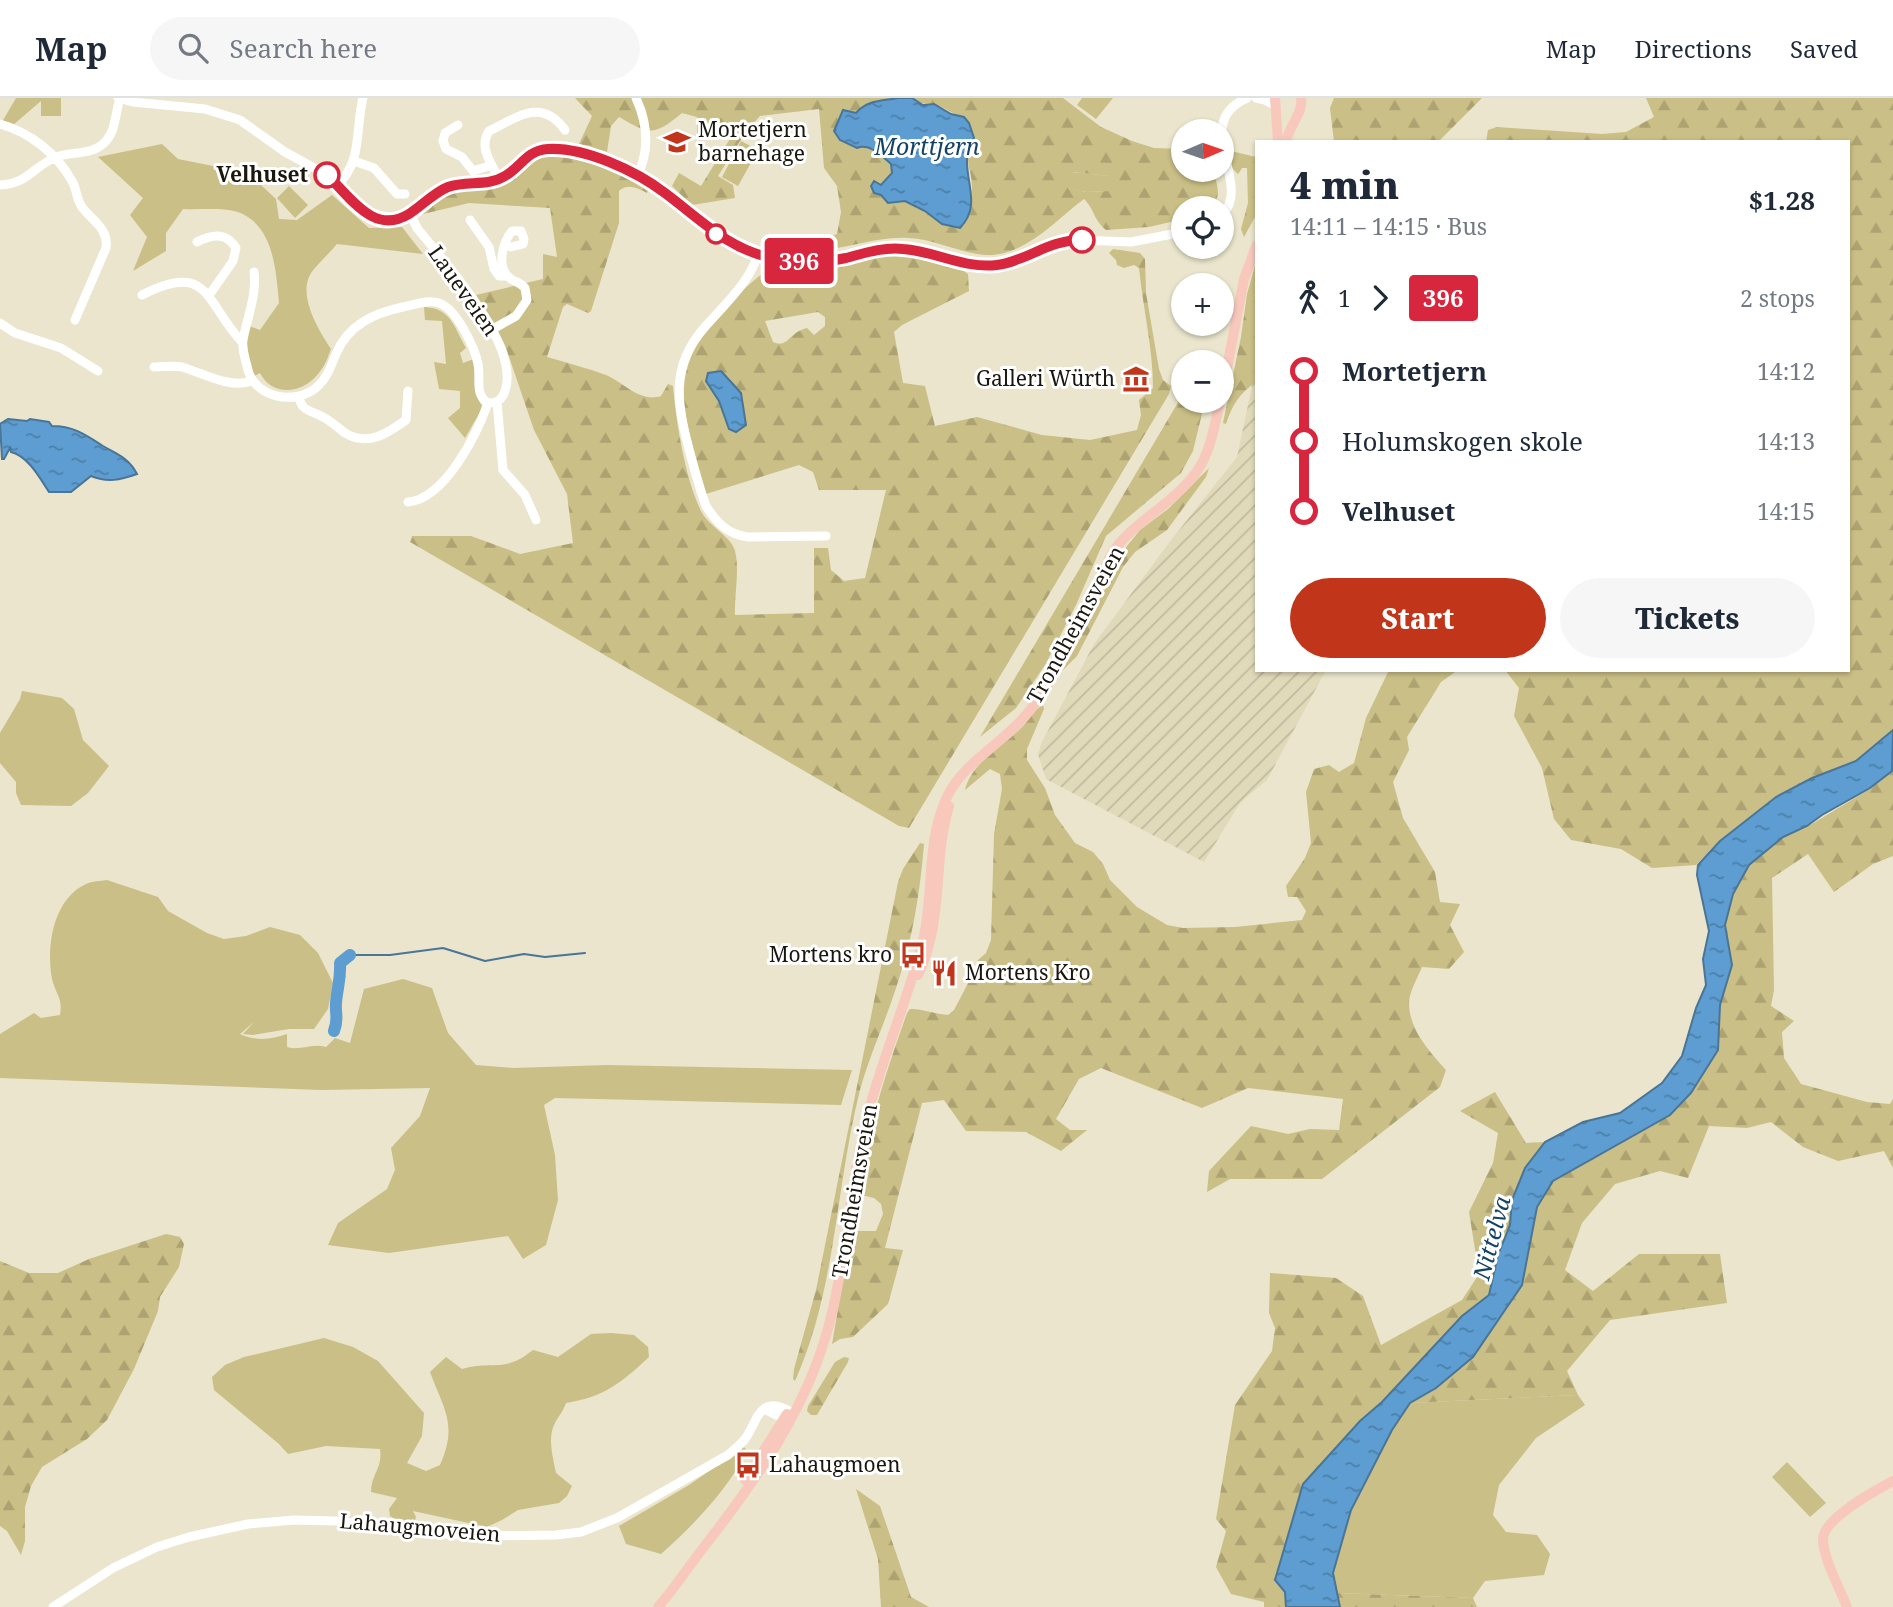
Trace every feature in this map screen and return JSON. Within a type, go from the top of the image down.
[{"type":"main road","points":[[1287,140],[1295,117],[1302,107],[1301,98]]},
{"type":"main road","points":[[1275,105],[1284,118],[1295,117]]},
{"type":"main road","points":[[1275,105],[1279,140]]},
{"type":"main road","points":[[1230,350],[1244,279],[1255,249]]},
{"type":"main road","name":"Trondheimsveien","points":[[658,1607],[702,1548],[788,1416],[822,1346],[836,1296],[866,1121],[906,998],[926,924],[939,817],[950,790],[983,753],[1022,720],[1038,700],[1085,617],[1114,550],[1132,530],[1181,491],[1196,475],[1209,449],[1217,413]]},
{"type":"main road","points":[[1847,1607],[1825,1549],[1824,1533],[1839,1516],[1893,1481]]},
{"type":"street","points":[[339,187],[354,161],[363,98]]},
{"type":"street","points":[[636,98],[644,121],[646,141],[637,177]]},
{"type":"street","points":[[1233,196],[1231,178],[1223,152],[1224,124],[1232,109],[1247,98]]},
{"type":"street","points":[[1256,98],[1275,105]]},
{"type":"street","points":[[0,185],[27,178],[53,158],[88,151],[105,142],[113,129],[119,99],[205,109],[233,117],[248,124],[285,152],[323,173],[362,211],[374,218],[392,220],[410,213],[449,187],[488,183],[499,179],[509,174],[531,153],[551,149],[596,157],[663,191],[716,234],[758,254],[779,260],[838,259],[883,249],[902,249],[990,266],[1013,261],[1060,242],[1125,242],[1171,234]]},
{"type":"street","points":[[499,179],[485,146],[485,136],[489,131],[527,108],[540,107],[557,116],[565,130]]},
{"type":"street","points":[[0,124],[31,138],[53,158],[72,180],[80,203],[100,226],[107,243],[75,320]]},
{"type":"street","points":[[458,125],[445,133],[443,141],[446,149],[462,157],[473,171],[492,165]]},
{"type":"street","points":[[354,161],[374,168],[397,194],[405,194]]},
{"type":"street","name":"Laueveien","points":[[299,397],[312,391],[324,380],[343,341],[363,322],[383,312],[431,302],[440,303],[449,309],[470,341],[479,368],[480,393],[492,402],[503,395],[507,371],[493,329],[418,228],[410,213]]},
{"type":"street","points":[[470,220],[489,247],[495,272],[524,286],[527,300],[516,316],[493,329]]},
{"type":"street","points":[[507,276],[502,261],[503,247],[512,231],[521,231],[523,244],[511,247]]},
{"type":"street","points":[[197,242],[208,236],[218,235],[228,238],[237,250],[233,261],[210,294]]},
{"type":"street","points":[[758,254],[747,279],[700,333],[688,351],[679,379],[680,411],[706,506],[714,520],[725,530],[748,537],[826,536]]},
{"type":"street","points":[[254,272],[254,295],[242,342],[252,381],[268,393],[282,397],[299,397],[306,410],[328,419],[352,436],[364,440],[385,434],[406,420],[408,391]]},
{"type":"street","points":[[142,295],[175,282],[193,285],[210,294],[230,329],[242,342]]},
{"type":"street","points":[[0,323],[15,333],[61,348],[98,370]]},
{"type":"street","points":[[154,368],[174,366],[239,383],[252,381]]},
{"type":"street","points":[[408,502],[422,499],[454,470],[492,402]]},
{"type":"street","points":[[492,402],[503,470],[525,495],[536,520]]},
{"type":"street","name":"Lahaugmoveien","points":[[53,1607],[107,1572],[157,1548],[189,1537],[248,1524],[295,1520],[336,1521],[481,1536],[563,1535],[593,1529],[728,1454],[743,1441],[764,1409],[776,1405],[788,1416]]},
{"type":"shaded area","points":[[1255,372],[1255,672],[1325,672],[1267,780],[1240,803],[1204,862],[1046,779],[1038,754],[1094,644],[1237,457]]},
{"type":"green space","points":[[16,98],[61,98],[61,116],[41,116],[41,101],[13,125],[2,122]]},
{"type":"green space","points":[[575,98],[898,98],[863,105],[856,114],[863,146],[876,151],[891,164],[892,173],[881,185],[874,181],[888,203],[905,201],[942,224],[960,228],[972,194],[968,159],[974,138],[964,117],[912,98],[1063,98],[1101,127],[1154,148],[1171,149],[1171,182],[1216,182],[1218,195],[1171,196],[1171,222],[1149,227],[1106,230],[1084,199],[1035,238],[1007,252],[993,255],[977,254],[926,240],[908,238],[817,250],[823,239],[837,234],[841,212],[837,186],[824,168],[819,109],[760,116],[747,130],[718,176],[733,185],[735,198],[692,205],[672,186],[679,173],[701,186],[733,134],[724,126],[713,138],[697,134],[697,117],[682,113],[665,126],[652,130],[645,130],[619,117],[611,126],[607,152],[579,144],[592,116]],"holes":[[[1072,172],[1109,176],[1109,191],[1086,192],[1068,188]]]},
{"type":"green space","points":[[1082,98],[1113,98],[1096,119],[1077,105]]},
{"type":"green space","points":[[1334,98],[1482,98],[1440,140],[1334,140],[1330,108]]},
{"type":"green space","points":[[1646,98],[1893,98],[1893,732],[1855,762],[1812,778],[1775,797],[1720,840],[1696,865],[1652,868],[1621,849],[1571,840],[1554,819],[1542,768],[1514,716],[1519,688],[1507,672],[1850,672],[1850,140],[1486,140],[1488,130],[1497,127],[1602,134],[1626,132],[1654,117]]},
{"type":"green space","points":[[741,141],[758,150],[738,186],[722,177]]},
{"type":"green space","points":[[162,144],[178,159],[248,173],[276,199],[279,219],[297,220],[332,195],[369,228],[402,227],[423,254],[337,244],[314,269],[307,282],[311,312],[331,349],[323,368],[308,384],[291,390],[273,387],[260,373],[251,378],[245,345],[249,326],[260,330],[279,303],[271,250],[259,227],[250,218],[232,210],[183,209],[166,233],[166,251],[133,271],[147,237],[130,215],[143,198],[98,157]]},
{"type":"green space","points":[[1234,152],[1255,157],[1255,217],[1244,237],[1241,229],[1248,203],[1247,168],[1242,168],[1238,174],[1234,170]]},
{"type":"green space","points":[[560,156],[590,162],[649,188],[647,193],[629,187],[619,191],[619,223],[591,311],[588,313],[567,304],[563,307],[547,357],[606,375],[646,397],[661,396],[668,384],[673,386],[682,450],[695,498],[705,517],[729,541],[735,551],[735,615],[814,613],[814,548],[828,548],[831,570],[844,581],[865,578],[886,490],[819,490],[813,472],[799,465],[706,494],[685,414],[684,389],[693,352],[714,319],[728,304],[772,266],[794,271],[808,265],[836,265],[895,254],[943,261],[968,274],[969,291],[902,325],[894,332],[903,383],[925,386],[935,426],[977,417],[1042,435],[1090,440],[1137,430],[1141,415],[1139,400],[1153,388],[1139,268],[1134,265],[1124,268],[1117,265],[1109,253],[1113,249],[1140,253],[1145,259],[1146,293],[1159,369],[1163,380],[1171,386],[1169,394],[909,828],[899,826],[410,542],[412,536],[471,536],[520,554],[573,543],[567,494],[534,430],[505,345],[476,295],[543,279],[543,254],[557,257],[550,208],[469,203],[419,215],[448,192],[497,185],[517,172],[530,159]],"holes":[[[818,312],[825,317],[825,326],[814,335],[807,328],[801,330],[786,342],[778,344],[773,342],[765,321]]]},
{"type":"green space","points":[[1071,172],[1110,176],[1109,191],[1086,192],[1067,188]]},
{"type":"green space","points":[[289,186],[308,205],[295,218],[277,198]]},
{"type":"green space","points":[[1255,266],[1255,383],[1234,406],[1234,370],[1247,294]]},
{"type":"green space","points":[[424,307],[440,311],[451,320],[466,348],[460,353],[463,363],[474,359],[476,390],[483,407],[465,438],[448,418],[460,408],[460,391],[439,389],[434,362],[446,364],[442,321],[425,320]]},
{"type":"green space","points":[[1172,413],[1202,413],[1193,451],[1181,473],[1106,536],[1076,605],[1045,665],[1016,708],[980,737]]},
{"type":"green space","points":[[1225,413],[1230,413],[1226,424],[1223,423]]},
{"type":"green space","points":[[1209,468],[1206,477],[1167,530],[1135,552],[1123,567],[1077,656],[1058,675],[1127,546],[1140,530],[1168,509]]},
{"type":"green space","points":[[1388,672],[1455,672],[1441,682],[1407,737],[1409,750],[1393,782],[1403,818],[1435,872],[1440,902],[1460,904],[1450,925],[1464,952],[1449,969],[1422,967],[1409,999],[1416,1031],[1446,1070],[1440,1087],[1322,1179],[1230,1179],[1207,1192],[1209,1171],[1251,1126],[1288,1134],[1310,1129],[1339,1130],[1343,1099],[1248,1088],[1202,1108],[1101,1068],[1079,1079],[1056,1119],[1070,1130],[1087,1130],[1061,1151],[1026,1132],[966,1131],[944,1100],[922,1103],[885,1248],[903,1250],[888,1304],[853,1337],[840,1339],[832,1344],[850,1238],[855,1231],[876,1231],[883,1214],[881,1204],[874,1198],[861,1195],[863,1172],[878,1103],[907,1013],[914,1009],[948,1015],[954,1010],[978,960],[986,953],[991,940],[994,834],[1002,789],[1000,774],[990,769],[965,790],[968,780],[980,764],[1043,705],[1044,709],[1027,749],[1027,760],[1045,788],[1055,815],[1075,843],[1093,852],[1103,864],[1110,880],[1137,907],[1167,925],[1183,928],[1235,927],[1302,920],[1306,911],[1297,897],[1288,897],[1286,886],[1305,858],[1311,843],[1306,792],[1314,769],[1329,765],[1339,772],[1354,763],[1366,718]]},
{"type":"green space","points":[[22,691],[62,698],[74,709],[83,740],[109,766],[88,793],[71,806],[21,805],[16,793],[16,782],[0,763],[0,733]]},
{"type":"green space","points":[[1893,770],[1893,856],[1873,864],[1834,892],[1808,854],[1772,878],[1774,990],[1771,1006],[1794,1021],[1782,1032],[1784,1058],[1801,1084],[1867,1102],[1890,1104],[1893,1099],[1893,1168],[1884,1151],[1838,1161],[1803,1147],[1771,1122],[1747,1128],[1709,1126],[1688,1178],[1660,1171],[1615,1184],[1582,1223],[1565,1270],[1593,1291],[1639,1254],[1720,1254],[1727,1303],[1610,1320],[1567,1371],[1578,1395],[1410,1403],[1436,1388],[1473,1357],[1507,1309],[1522,1285],[1537,1207],[1553,1181],[1618,1143],[1691,1093],[1718,1050],[1720,1005],[1732,965],[1725,925],[1733,894],[1749,865],[1782,837],[1812,824],[1868,790]]},
{"type":"green space","points":[[920,843],[924,844],[912,932],[903,967],[860,1090],[819,1310],[795,1381],[794,1369],[816,1290],[898,882]]},
{"type":"green space","points":[[107,880],[158,897],[168,911],[207,933],[224,939],[246,936],[270,927],[300,935],[318,953],[333,983],[328,1009],[314,1029],[243,1034],[254,1022],[240,1034],[251,1038],[275,1038],[287,1034],[287,1047],[297,1048],[326,1047],[335,1038],[350,1043],[364,989],[403,979],[432,988],[448,1033],[476,1065],[513,1068],[608,1065],[852,1070],[841,1105],[555,1098],[544,1105],[555,1155],[558,1200],[546,1245],[523,1259],[508,1236],[389,1253],[328,1245],[338,1223],[387,1189],[395,1170],[391,1148],[420,1116],[430,1088],[321,1090],[0,1078],[0,1034],[34,1013],[41,1018],[60,1015],[60,1000],[50,966],[51,939],[59,912],[75,891],[88,883]]},
{"type":"green space","points":[[1495,1092],[1526,1143],[1545,1142],[1525,1168],[1512,1200],[1510,1225],[1498,1255],[1489,1295],[1462,1316],[1382,1402],[1360,1421],[1304,1484],[1285,1592],[1286,1607],[1264,1607],[1264,1602],[1231,1594],[1216,1567],[1226,1531],[1216,1519],[1235,1405],[1272,1351],[1275,1328],[1269,1313],[1270,1273],[1336,1278],[1363,1296],[1381,1345],[1462,1300],[1479,1274],[1469,1212],[1493,1163],[1498,1133],[1460,1111]]},
{"type":"green space","points":[[166,1234],[180,1237],[184,1244],[179,1267],[160,1297],[158,1311],[134,1369],[107,1420],[87,1439],[42,1467],[31,1486],[25,1507],[25,1541],[21,1555],[7,1531],[0,1526],[0,1261],[29,1273],[58,1273],[89,1259]]},
{"type":"green space","points":[[591,1334],[634,1335],[648,1347],[649,1357],[602,1393],[566,1403],[556,1420],[551,1441],[556,1473],[572,1486],[567,1496],[559,1503],[518,1510],[487,1527],[413,1511],[416,1517],[414,1524],[399,1522],[390,1516],[389,1509],[397,1498],[371,1492],[380,1461],[380,1449],[326,1446],[288,1454],[214,1390],[212,1377],[225,1365],[244,1357],[324,1338],[353,1347],[378,1361],[424,1413],[422,1436],[407,1463],[426,1471],[440,1465],[448,1439],[447,1417],[430,1372],[446,1357],[462,1369],[514,1362],[533,1350],[558,1357]]},
{"type":"green space","points":[[844,1357],[849,1358],[848,1362],[817,1415],[811,1415],[807,1411],[808,1406],[835,1362]]},
{"type":"green space","points":[[1578,1395],[1585,1405],[1536,1438],[1499,1485],[1493,1515],[1506,1532],[1537,1535],[1550,1554],[1544,1575],[1485,1581],[1473,1598],[1337,1593],[1333,1573],[1351,1510],[1392,1430],[1410,1403]]},
{"type":"green space","points":[[744,1447],[747,1451],[720,1493],[661,1554],[626,1544],[619,1526],[689,1485]]},
{"type":"green space","points":[[1787,1462],[1826,1503],[1810,1517],[1772,1477]]},
{"type":"green space","points":[[856,1489],[880,1506],[911,1597],[929,1607],[881,1607],[878,1559]]},
{"type":"green space","points":[[1337,1593],[1473,1598],[1477,1607],[1340,1607]]},
{"type":"water","name":"Morttjern","points":[[912,98],[923,105],[934,104],[951,114],[964,117],[969,123],[974,138],[967,159],[971,203],[970,211],[960,228],[942,224],[905,201],[888,203],[881,195],[874,193],[871,186],[874,181],[881,185],[892,173],[891,164],[871,148],[857,148],[840,140],[834,131],[843,110],[856,113],[870,103]]},
{"type":"water","points":[[721,371],[741,393],[746,425],[736,432],[729,429],[719,401],[706,381],[708,373]]},
{"type":"water","points":[[8,419],[49,422],[52,426],[79,432],[123,457],[137,474],[114,480],[91,476],[71,492],[49,492],[38,474],[23,458],[11,452],[10,448],[2,459],[0,424]]},
{"type":"water","points":[[1893,730],[1892,771],[1870,788],[1807,826],[1783,837],[1749,865],[1733,894],[1725,925],[1732,965],[1720,1005],[1718,1050],[1691,1093],[1670,1115],[1553,1181],[1537,1207],[1522,1285],[1473,1357],[1436,1388],[1410,1403],[1392,1430],[1351,1510],[1333,1573],[1340,1607],[1286,1607],[1285,1592],[1275,1580],[1303,1484],[1462,1316],[1489,1295],[1498,1255],[1510,1225],[1512,1200],[1525,1168],[1545,1142],[1583,1122],[1620,1113],[1662,1083],[1682,1056],[1696,1008],[1706,985],[1703,959],[1709,931],[1697,875],[1698,865],[1720,841],[1776,797],[1812,778],[1856,761]]},
{"type":"waterway","points":[[350,955],[390,955],[443,948],[485,961],[524,954],[545,957],[585,953]]},
{"type":"waterway","points":[[334,1031],[340,963],[350,955]]},
{"type":"bus line","name":"396","points":[[327,175],[362,211],[374,218],[392,220],[406,216],[444,189],[456,185],[488,183],[509,174],[531,153],[543,149],[572,151],[611,163],[650,183],[722,238],[752,252],[779,260],[831,260],[883,249],[902,249],[990,266],[1013,261],[1052,244],[1082,240]]},
{"type":"place","name":"Mortetjern barnehage","points":[[677,142]]},
{"type":"place","name":"Velhuset","points":[[327,175]]},
{"type":"place","name":"Galleri Würth","points":[[1136,379]]},
{"type":"place","name":"Mortens kro","points":[[913,955]]},
{"type":"place","name":"Mortens Kro","points":[[944,973]]},
{"type":"place","name":"Lahaugmoen","points":[[748,1465]]},
{"type":"water label","name":"Nittelva","points":[[1492,1238]]}]
